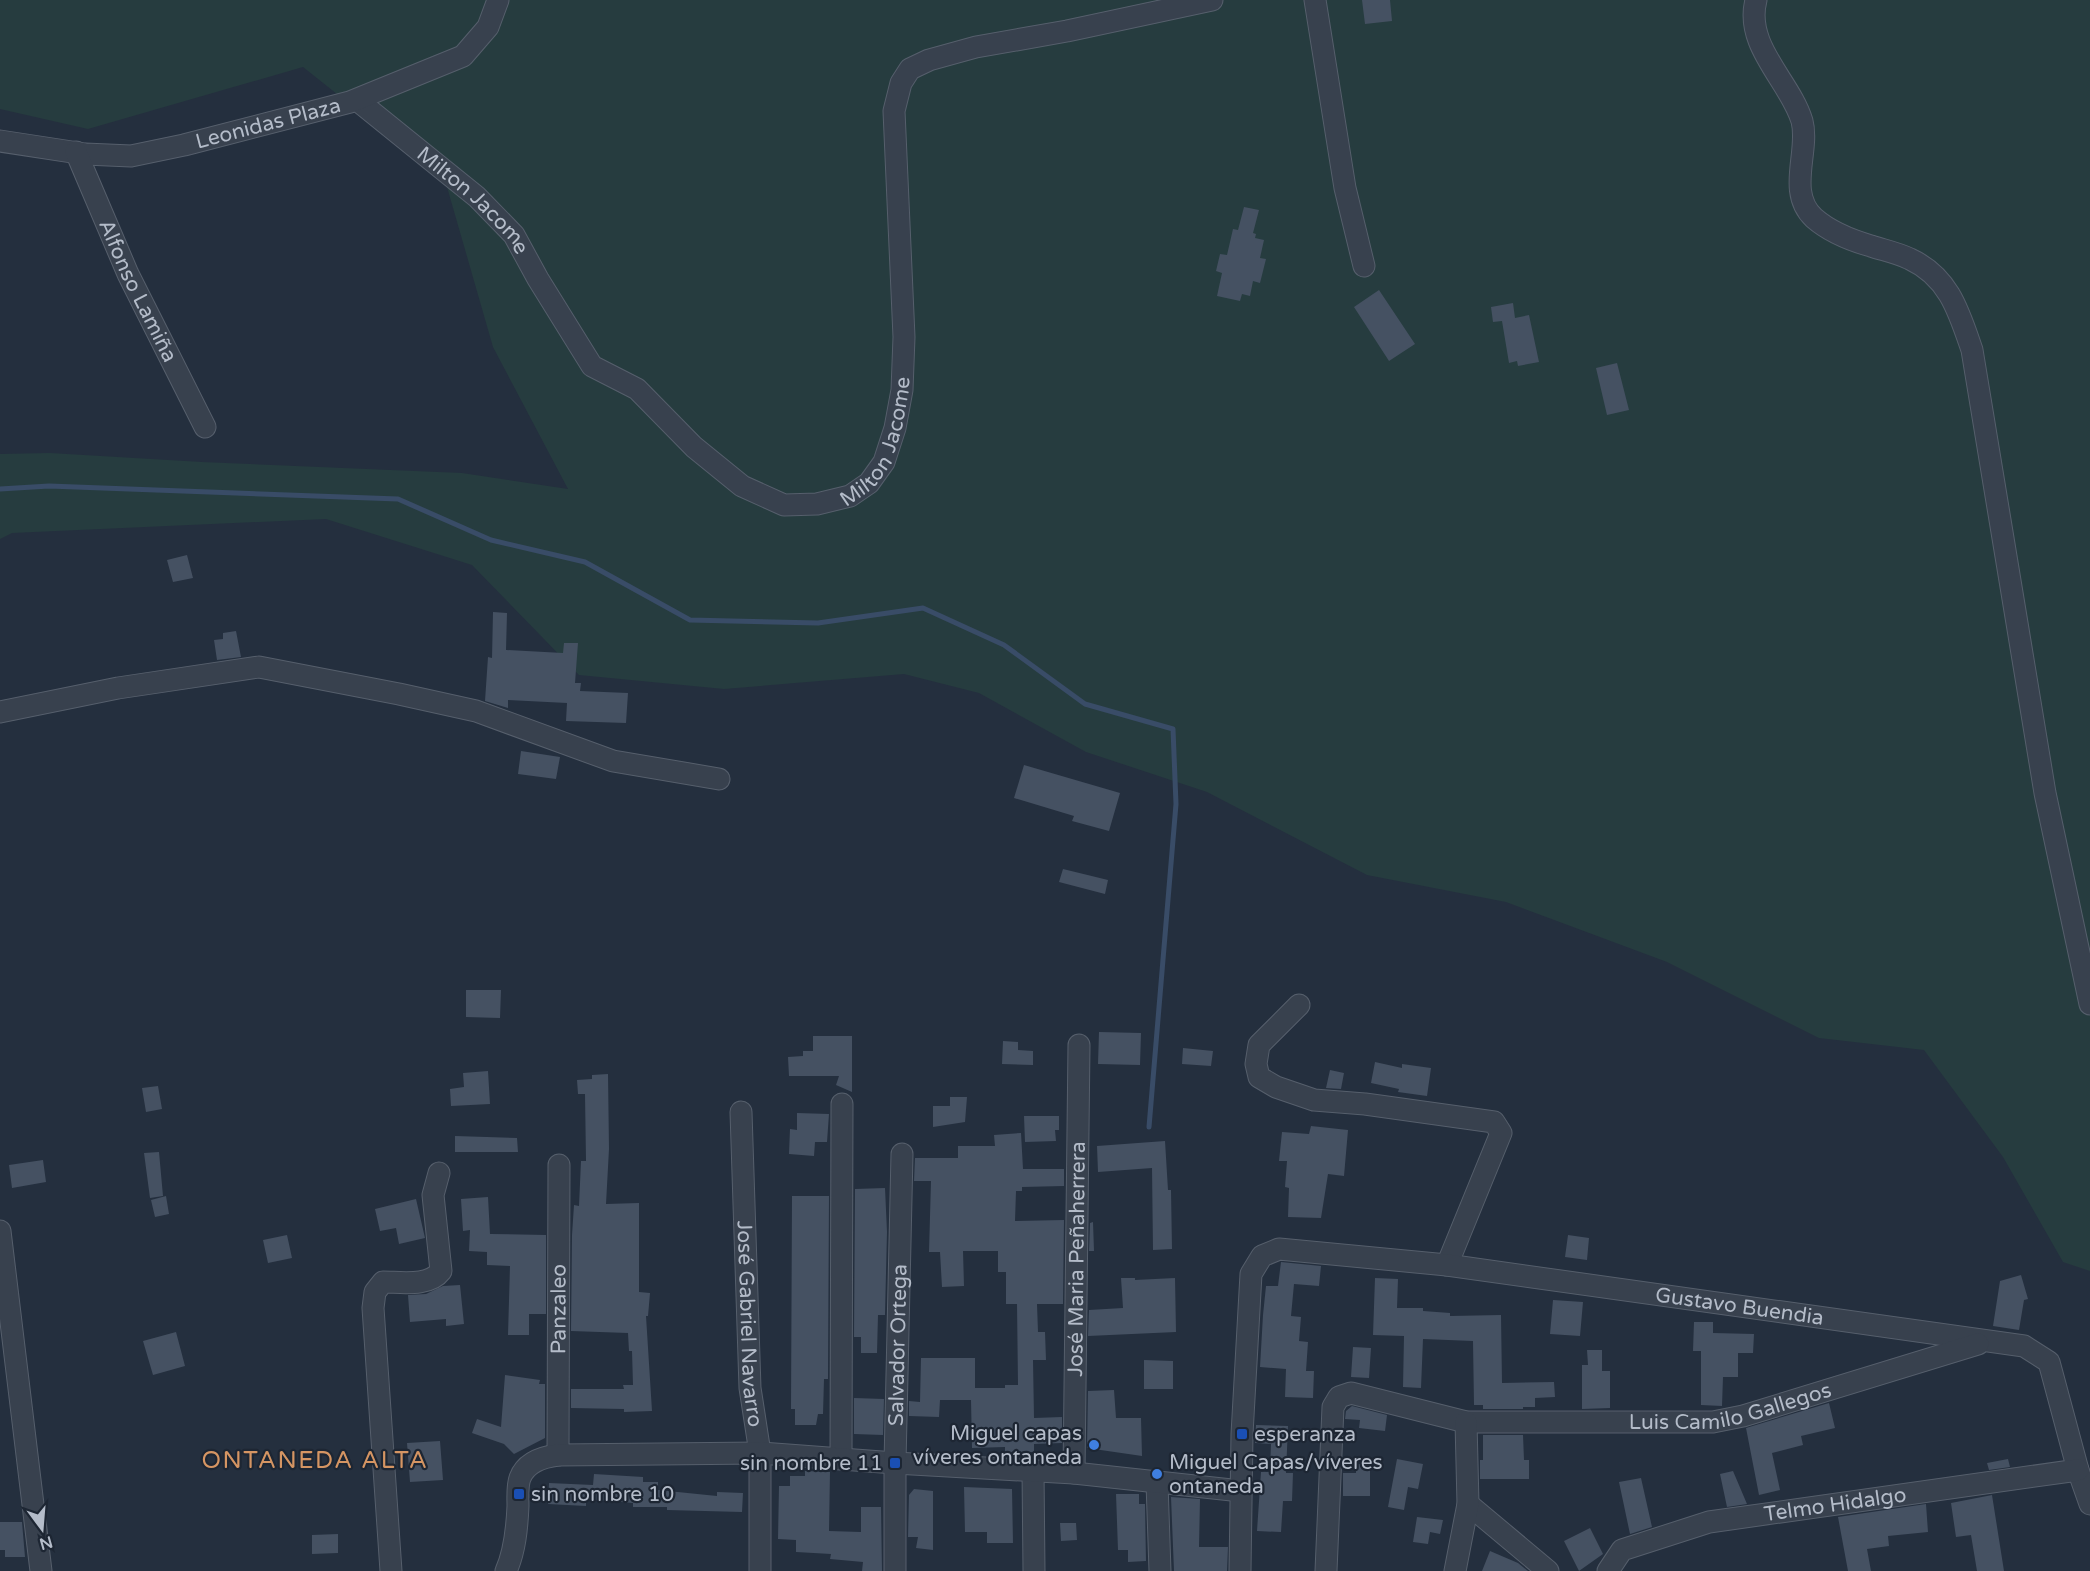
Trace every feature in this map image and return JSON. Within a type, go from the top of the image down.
[{"type":"street","name":"Leonidas Plaza","points":[[0,141],[76,152],[131,156],[184,146],[357,100],[463,56],[488,27],[498,0]]},
{"type":"street","name":"Milton Jacome","points":[[357,100],[477,197],[514,235],[537,279],[592,366],[637,389],[694,447],[742,486],[784,505],[817,504],[850,496],[869,483],[884,462],[896,428],[902,390],[904,337],[894,111],[901,82],[910,69],[929,60],[976,47],[1067,32],[1212,0]]},
{"type":"street","points":[[1316,0],[1341,164],[1364,266]]},
{"type":"street","points":[[1756,0],[1756,30],[1766,57],[1802,122],[1803,144],[1800,172],[1802,196],[1812,216],[1831,231],[1910,259],[1939,278],[1957,305],[1972,350],[2045,793],[2090,1004]]},
{"type":"street","name":"Alfonso Lamiña","points":[[76,152],[128,274],[205,427]]},
{"type":"street","points":[[0,712],[118,688],[259,668],[476,711],[613,761],[719,779]]},
{"type":"street","points":[[1299,1005],[1259,1045],[1256,1064],[1259,1077],[1276,1087],[1314,1100],[1454,1115],[1494,1122],[1501,1133],[1447,1266]]},
{"type":"street","name":"José Maria Peñaherrera","points":[[1074,1473],[1079,1045]]},
{"type":"street","points":[[842,1104],[842,1458]]},
{"type":"street","name":"José Gabriel Navarro","points":[[741,1112],[750,1388],[760,1453],[760,1571]]},
{"type":"street","name":"Salvador Ortega","points":[[895,1571],[895,1463],[902,1154]]},
{"type":"street","name":"Panzaleo","points":[[558,1455],[559,1165]]},
{"type":"street","points":[[391,1571],[373,1308],[375,1292],[383,1282],[426,1281],[436,1278],[441,1272],[432,1195],[439,1173]]},
{"type":"street","points":[[0,1230],[41,1571]]},
{"type":"street","name":"Gustavo Buendia","points":[[1241,1491],[1251,1274],[1262,1256],[1279,1249],[1447,1266],[2024,1346],[2049,1362],[2090,1504]]},
{"type":"street","name":"Luis Camilo Gallegos","points":[[1326,1571],[1333,1407],[1339,1397],[1351,1393],[1466,1422],[1713,1422],[1743,1416],[1987,1342]]},
{"type":"street","points":[[1455,1571],[1468,1504],[1466,1422]]},
{"type":"street","points":[[506,1571],[511,1559],[517,1525],[519,1480],[526,1468],[535,1461],[558,1455],[760,1453],[1074,1473],[1241,1491],[1240,1571]]},
{"type":"street","name":"Telmo Hidalgo","points":[[1608,1571],[1622,1550],[1708,1522],[2079,1470]]},
{"type":"street","points":[[1033,1471],[1034,1571]]},
{"type":"street","points":[[1157,1483],[1160,1571]]},
{"type":"street","points":[[1468,1504],[1548,1571]]},
{"type":"green space","points":[[0,0],[2090,0],[2090,1271],[2063,1262],[2003,1157],[1924,1050],[1819,1038],[1667,962],[1506,902],[1367,875],[1207,792],[1086,752],[979,693],[904,674],[724,689],[579,675],[472,565],[326,519],[12,533],[0,539],[0,454],[50,453],[462,473],[568,489],[493,347],[445,180],[303,67],[88,129],[0,109]]},
{"type":"building","points":[[1362,0],[1390,0],[1392,21],[1365,24]]},
{"type":"building","points":[[1244,207],[1259,210],[1253,233],[1256,234],[1255,238],[1264,240],[1260,258],[1266,259],[1260,283],[1253,281],[1250,296],[1242,294],[1240,301],[1217,296],[1222,273],[1216,271],[1220,254],[1227,255],[1233,229],[1238,230]]},
{"type":"building","points":[[1379,290],[1415,344],[1389,361],[1354,307]]},
{"type":"building","points":[[1513,303],[1515,318],[1529,315],[1539,362],[1518,366],[1517,361],[1509,363],[1502,321],[1493,322],[1491,307]]},
{"type":"building","points":[[1617,363],[1629,410],[1607,415],[1596,368]]},
{"type":"building","points":[[187,555],[193,578],[173,582],[167,560]]},
{"type":"building","points":[[493,612],[507,613],[506,650],[563,653],[564,643],[578,643],[575,683],[581,683],[580,691],[628,693],[626,723],[566,721],[567,703],[508,700],[508,708],[485,701],[488,657],[492,658]]},
{"type":"building","points":[[236,631],[241,657],[217,660],[214,640],[223,639],[223,633]]},
{"type":"building","points":[[521,751],[560,757],[556,779],[518,774]]},
{"type":"building","points":[[1024,765],[1120,793],[1109,831],[1072,821],[1074,816],[1014,798]]},
{"type":"building","points":[[1063,869],[1108,880],[1105,894],[1059,882]]},
{"type":"building","points":[[466,990],[501,990],[500,1018],[466,1017]]},
{"type":"building","points":[[1099,1032],[1141,1033],[1140,1065],[1098,1064]]},
{"type":"building","points":[[813,1036],[852,1036],[852,1092],[836,1085],[839,1076],[789,1076],[788,1057],[803,1056],[803,1051],[813,1051]]},
{"type":"building","points":[[1003,1041],[1018,1042],[1018,1050],[1033,1051],[1033,1065],[1002,1064]]},
{"type":"building","points":[[1183,1048],[1213,1051],[1211,1066],[1182,1064]]},
{"type":"building","points":[[1375,1062],[1402,1068],[1402,1064],[1431,1068],[1427,1096],[1398,1092],[1399,1089],[1371,1083]]},
{"type":"building","points":[[1330,1070],[1344,1073],[1341,1089],[1326,1088]]},
{"type":"building","points":[[488,1071],[490,1104],[451,1106],[450,1089],[464,1087],[463,1073]]},
{"type":"building","points":[[608,1074],[609,1149],[606,1204],[639,1203],[639,1292],[650,1293],[648,1316],[646,1316],[652,1411],[624,1412],[624,1409],[571,1408],[571,1389],[624,1389],[623,1385],[633,1385],[632,1351],[629,1351],[628,1333],[571,1331],[574,1205],[579,1206],[581,1161],[586,1161],[585,1094],[578,1094],[577,1080],[592,1079],[592,1075]]},
{"type":"building","points":[[158,1086],[162,1109],[146,1112],[142,1088]]},
{"type":"building","points":[[950,1097],[967,1097],[965,1122],[933,1127],[933,1106],[950,1106]]},
{"type":"building","points":[[797,1113],[829,1114],[827,1142],[815,1142],[814,1156],[789,1154],[790,1129],[797,1130]]},
{"type":"building","points":[[1024,1116],[1059,1116],[1059,1130],[1055,1130],[1056,1141],[1025,1142]]},
{"type":"building","points":[[1311,1126],[1348,1130],[1344,1176],[1328,1174],[1321,1218],[1288,1217],[1289,1188],[1285,1187],[1287,1161],[1279,1161],[1282,1132],[1309,1134]]},
{"type":"building","points":[[1021,1133],[1023,1169],[1064,1169],[1064,1186],[1022,1187],[1022,1191],[1016,1191],[1015,1221],[1064,1220],[1063,1304],[1037,1304],[1038,1332],[1045,1332],[1046,1360],[1033,1360],[1034,1418],[1062,1417],[1062,1443],[1034,1444],[1034,1452],[1005,1453],[1005,1447],[972,1448],[971,1400],[940,1400],[939,1417],[909,1416],[909,1401],[920,1402],[921,1358],[975,1358],[975,1388],[1005,1388],[1005,1385],[1018,1385],[1017,1304],[1006,1304],[1006,1272],[998,1272],[998,1251],[963,1251],[964,1286],[942,1287],[940,1252],[929,1252],[931,1181],[914,1181],[915,1158],[958,1158],[958,1146],[995,1146],[994,1135]]},
{"type":"building","points":[[455,1136],[517,1138],[518,1152],[455,1152]]},
{"type":"building","points":[[1165,1141],[1168,1190],[1171,1190],[1172,1249],[1153,1250],[1152,1168],[1098,1172],[1097,1146]]},
{"type":"building","points":[[159,1152],[163,1196],[150,1198],[144,1153]]},
{"type":"building","points":[[43,1160],[46,1182],[12,1188],[9,1165]]},
{"type":"building","points":[[885,1188],[887,1232],[885,1315],[878,1315],[877,1353],[861,1353],[861,1337],[854,1337],[855,1189]]},
{"type":"building","points":[[166,1196],[169,1214],[155,1217],[151,1200]]},
{"type":"building","points":[[792,1196],[829,1196],[828,1379],[824,1379],[823,1414],[818,1414],[816,1425],[795,1425],[795,1409],[791,1409]]},
{"type":"building","points":[[488,1197],[490,1234],[546,1235],[546,1314],[529,1314],[529,1335],[508,1335],[510,1266],[487,1265],[487,1252],[469,1251],[470,1230],[463,1231],[461,1199]]},
{"type":"building","points":[[416,1199],[425,1238],[399,1244],[396,1228],[380,1231],[375,1209]]},
{"type":"building","points":[[1093,1222],[1094,1251],[1089,1251],[1090,1223]]},
{"type":"building","points":[[287,1235],[292,1258],[268,1263],[263,1240]]},
{"type":"building","points":[[1568,1235],[1589,1238],[1587,1260],[1565,1257]]},
{"type":"building","points":[[1281,1262],[1321,1266],[1319,1286],[1294,1284],[1291,1316],[1301,1317],[1299,1341],[1308,1342],[1306,1371],[1314,1371],[1313,1398],[1285,1397],[1286,1369],[1260,1367],[1266,1286],[1278,1286]]},
{"type":"building","points":[[2021,1275],[2028,1299],[2024,1300],[2019,1330],[1993,1326],[2000,1281]]},
{"type":"building","points":[[1121,1278],[1135,1278],[1135,1280],[1175,1278],[1176,1332],[1088,1336],[1089,1310],[1123,1308]]},
{"type":"building","points":[[1375,1278],[1398,1279],[1397,1308],[1423,1308],[1423,1311],[1450,1313],[1450,1316],[1501,1315],[1502,1383],[1554,1382],[1555,1397],[1535,1398],[1535,1407],[1523,1407],[1523,1409],[1483,1409],[1483,1405],[1474,1405],[1473,1341],[1423,1339],[1421,1388],[1403,1387],[1404,1336],[1373,1335]]},
{"type":"building","points":[[460,1285],[464,1324],[446,1326],[446,1319],[410,1322],[408,1295],[426,1294],[443,1286]]},
{"type":"building","points":[[1553,1300],[1583,1302],[1580,1336],[1550,1334]]},
{"type":"building","points":[[1694,1322],[1713,1322],[1713,1333],[1754,1334],[1753,1353],[1738,1353],[1738,1377],[1723,1377],[1722,1406],[1701,1405],[1701,1351],[1693,1351]]},
{"type":"building","points":[[176,1332],[185,1366],[153,1375],[143,1341]]},
{"type":"building","points":[[1353,1347],[1371,1348],[1369,1378],[1351,1377]]},
{"type":"building","points":[[1587,1350],[1602,1350],[1602,1371],[1610,1371],[1610,1408],[1582,1409],[1582,1365],[1588,1365]]},
{"type":"building","points":[[1144,1360],[1173,1361],[1173,1389],[1144,1389]]},
{"type":"building","points":[[505,1375],[540,1380],[539,1384],[545,1384],[545,1438],[514,1454],[504,1444],[472,1433],[477,1419],[501,1427]]},
{"type":"building","points":[[1114,1390],[1116,1418],[1141,1418],[1142,1456],[1087,1448],[1088,1391]]},
{"type":"building","points":[[854,1398],[884,1399],[883,1435],[854,1434]]},
{"type":"building","points":[[1829,1403],[1835,1428],[1801,1436],[1803,1445],[1772,1453],[1780,1490],[1759,1495],[1746,1428]]},
{"type":"building","points":[[1352,1406],[1387,1415],[1385,1431],[1359,1428],[1360,1420],[1345,1419],[1346,1411]]},
{"type":"building","points":[[1256,1425],[1288,1426],[1286,1473],[1293,1473],[1292,1501],[1283,1501],[1281,1532],[1257,1531],[1261,1472],[1270,1472],[1271,1444],[1255,1443]]},
{"type":"building","points":[[1483,1435],[1523,1435],[1524,1460],[1529,1460],[1529,1479],[1480,1479]]},
{"type":"building","points":[[440,1441],[443,1480],[410,1482],[407,1443]]},
{"type":"building","points":[[1397,1459],[1423,1464],[1418,1489],[1408,1487],[1404,1510],[1388,1507]]},
{"type":"building","points":[[2008,1459],[2010,1467],[1989,1470],[1987,1463]]},
{"type":"building","points":[[1356,1464],[1370,1464],[1370,1496],[1343,1496],[1343,1473],[1356,1473]]},
{"type":"building","points":[[805,1471],[830,1472],[829,1531],[861,1532],[861,1507],[881,1507],[882,1571],[862,1571],[863,1562],[830,1559],[831,1554],[796,1552],[796,1540],[778,1539],[779,1486],[790,1486],[790,1476],[805,1476]]},
{"type":"building","points":[[1733,1471],[1747,1504],[1727,1507],[1720,1474]]},
{"type":"building","points":[[594,1474],[643,1477],[643,1482],[658,1482],[658,1490],[717,1496],[717,1492],[743,1493],[742,1512],[667,1510],[667,1507],[633,1507],[633,1503],[586,1499],[586,1506],[548,1504],[549,1483],[593,1485]]},
{"type":"building","points":[[1641,1478],[1652,1527],[1630,1534],[1619,1482]]},
{"type":"building","points":[[964,1487],[1012,1489],[1013,1543],[987,1543],[987,1532],[965,1532]]},
{"type":"building","points":[[914,1489],[933,1491],[933,1550],[916,1548],[918,1537],[908,1537],[909,1495]]},
{"type":"building","points":[[1116,1494],[1139,1494],[1139,1504],[1145,1504],[1146,1561],[1128,1562],[1128,1550],[1118,1550]]},
{"type":"building","points":[[1992,1495],[2004,1571],[1977,1571],[1971,1535],[1956,1537],[1951,1503]]},
{"type":"building","points":[[1171,1497],[1200,1499],[1199,1547],[1228,1547],[1227,1571],[1174,1571]]},
{"type":"building","points":[[1926,1504],[1928,1532],[1888,1536],[1889,1546],[1867,1549],[1871,1571],[1848,1571],[1838,1517]]},
{"type":"building","points":[[1417,1517],[1443,1520],[1440,1534],[1430,1532],[1428,1544],[1413,1542]]},
{"type":"building","points":[[0,1522],[22,1522],[25,1557],[5,1557],[5,1550],[0,1550]]},
{"type":"building","points":[[1060,1523],[1076,1523],[1077,1540],[1061,1541]]},
{"type":"building","points":[[1590,1528],[1603,1554],[1579,1571],[1564,1541]]},
{"type":"building","points":[[338,1534],[338,1553],[312,1554],[312,1535]]},
{"type":"building","points":[[1490,1551],[1518,1563],[1528,1571],[1482,1571]]},
{"type":"waterway","points":[[0,489],[49,486],[398,499],[491,540],[585,562],[690,620],[818,623],[923,608],[1004,645],[1085,704],[1173,729],[1176,804],[1149,1127]]},
{"type":"place","name":"esperanza","points":[[1242,1434]]},
{"type":"place","name":"Miguel capas víveres ontaneda","points":[[1094,1445]]},
{"type":"place","name":"sin nombre 11","points":[[895,1463]]},
{"type":"place","name":"Miguel Capas/víveres ontaneda","points":[[1157,1474]]},
{"type":"place","name":"sin nombre 10","points":[[519,1494]]},
{"type":"district","name":"ONTANEDA ALTA","points":[[315,1460]]}]
